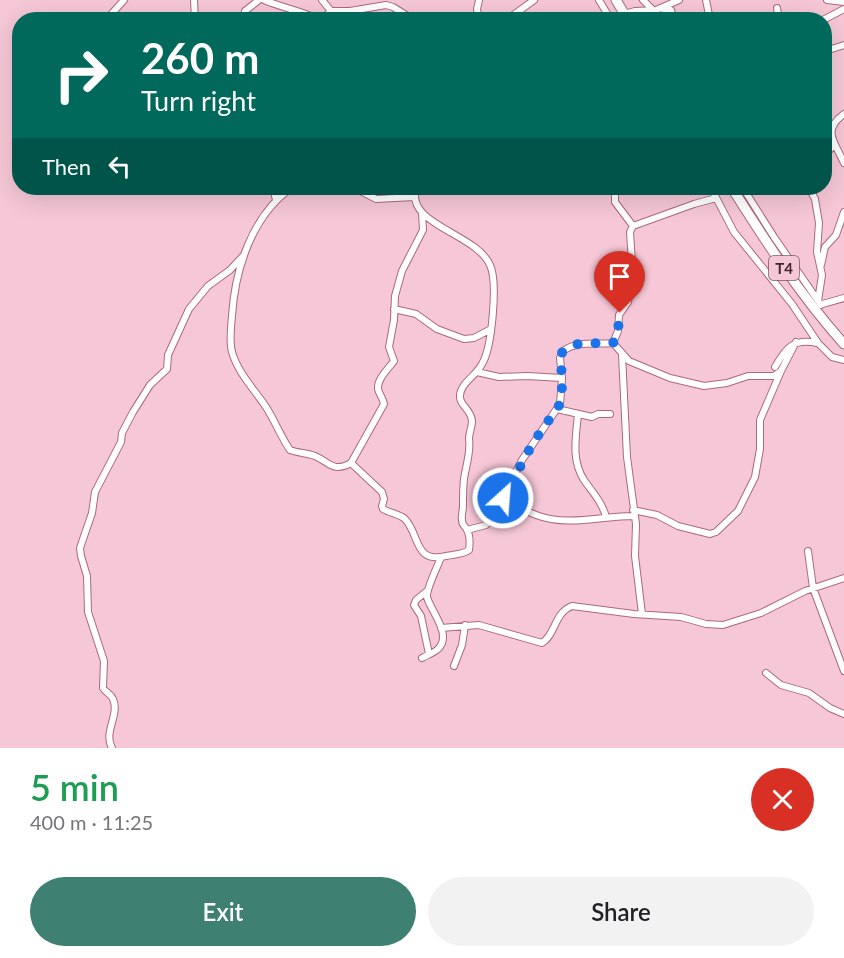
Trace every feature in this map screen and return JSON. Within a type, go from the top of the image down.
[{"type":"highway","points":[[616,0],[626,12]]},
{"type":"highway","name":"T4","points":[[737,195],[783,267],[817,304],[844,344]]},
{"type":"street","points":[[113,12],[124,0]]},
{"type":"street","points":[[245,12],[259,0]]},
{"type":"street","points":[[264,0],[304,12]]},
{"type":"street","points":[[322,0],[331,11],[350,11],[389,5],[401,12]]},
{"type":"street","points":[[643,0],[654,10]]},
{"type":"street","points":[[644,12],[662,8],[679,0]]},
{"type":"street","points":[[827,0],[844,2]]},
{"type":"street","points":[[517,12],[532,1]]},
{"type":"street","points":[[662,8],[672,12]]},
{"type":"street","points":[[844,114],[832,126],[834,145],[844,163]]},
{"type":"street","points":[[275,195],[276,200]]},
{"type":"street","points":[[282,195],[265,213],[243,255],[235,282],[231,342],[236,361],[251,389],[266,407],[290,450],[315,456],[332,466],[343,466],[351,462],[384,404],[378,385],[394,362],[389,347],[395,296],[402,271],[423,230],[422,213],[414,197],[376,199],[368,195]]},
{"type":"street","points":[[615,195],[615,201],[633,226]]},
{"type":"street","points":[[714,195],[734,232],[787,297],[818,343],[832,357],[844,360]]},
{"type":"street","points":[[747,195],[817,304]]},
{"type":"street","points":[[814,195],[818,218],[817,252],[821,268]]},
{"type":"street","points":[[613,343],[618,331],[619,315],[628,302],[633,278],[630,232],[633,226],[716,198]]},
{"type":"street","points":[[817,304],[823,251],[836,235],[844,212]]},
{"type":"street","points":[[351,462],[382,492],[383,509],[406,520],[420,549],[432,558],[464,553],[469,550],[467,530],[462,520],[463,488],[471,446],[469,438],[472,423],[470,412],[461,402],[460,395],[465,383],[477,372],[487,354],[491,329],[492,270],[476,247],[422,213]]},
{"type":"street","points":[[112,748],[108,738],[114,716],[114,701],[103,688],[104,661],[88,612],[87,576],[81,556],[81,544],[92,513],[95,492],[121,442],[122,433],[150,385],[166,369],[168,355],[189,309],[208,286],[230,270],[243,255]]},
{"type":"street","points":[[817,304],[844,297]]},
{"type":"street","points":[[394,309],[416,314],[445,333],[464,339],[474,338],[491,329]]},
{"type":"street","points":[[775,367],[787,349],[796,342],[804,340],[818,343]]},
{"type":"street","points":[[503,498],[528,512],[552,519],[585,521],[634,513],[657,515],[678,526],[710,534],[716,532],[738,511],[753,483],[760,449],[760,420],[796,342]]},
{"type":"street","points":[[467,530],[486,525],[533,443],[557,409],[562,393],[560,358],[563,351],[586,343],[613,343]]},
{"type":"street","points":[[613,343],[629,361],[670,378],[698,385],[727,383],[752,375],[772,376],[781,371]]},
{"type":"street","points":[[622,355],[627,457],[636,532],[634,556],[642,614]]},
{"type":"street","points":[[477,372],[499,377],[562,378]]},
{"type":"street","points":[[557,409],[592,417],[598,414],[610,414]]},
{"type":"street","points":[[578,414],[575,447],[578,463],[585,481],[602,505],[606,518]]},
{"type":"street","points":[[808,551],[813,588],[844,671]]},
{"type":"street","points":[[422,658],[440,646],[441,628],[427,597],[427,591],[441,557]]},
{"type":"street","points":[[441,628],[465,625],[487,627],[542,643],[550,634],[559,616],[566,608],[572,606],[681,617],[706,624],[731,624],[772,609],[813,588],[844,578]]},
{"type":"street","points":[[427,591],[416,600],[414,605],[421,616],[429,654]]},
{"type":"street","points":[[454,666],[462,645],[465,625]]},
{"type":"street","points":[[766,673],[781,685],[809,693],[830,708],[844,714]]},
{"type":"route","points":[[503,498],[533,443],[560,404],[561,354],[573,345],[613,343],[617,337],[620,313]]}]
